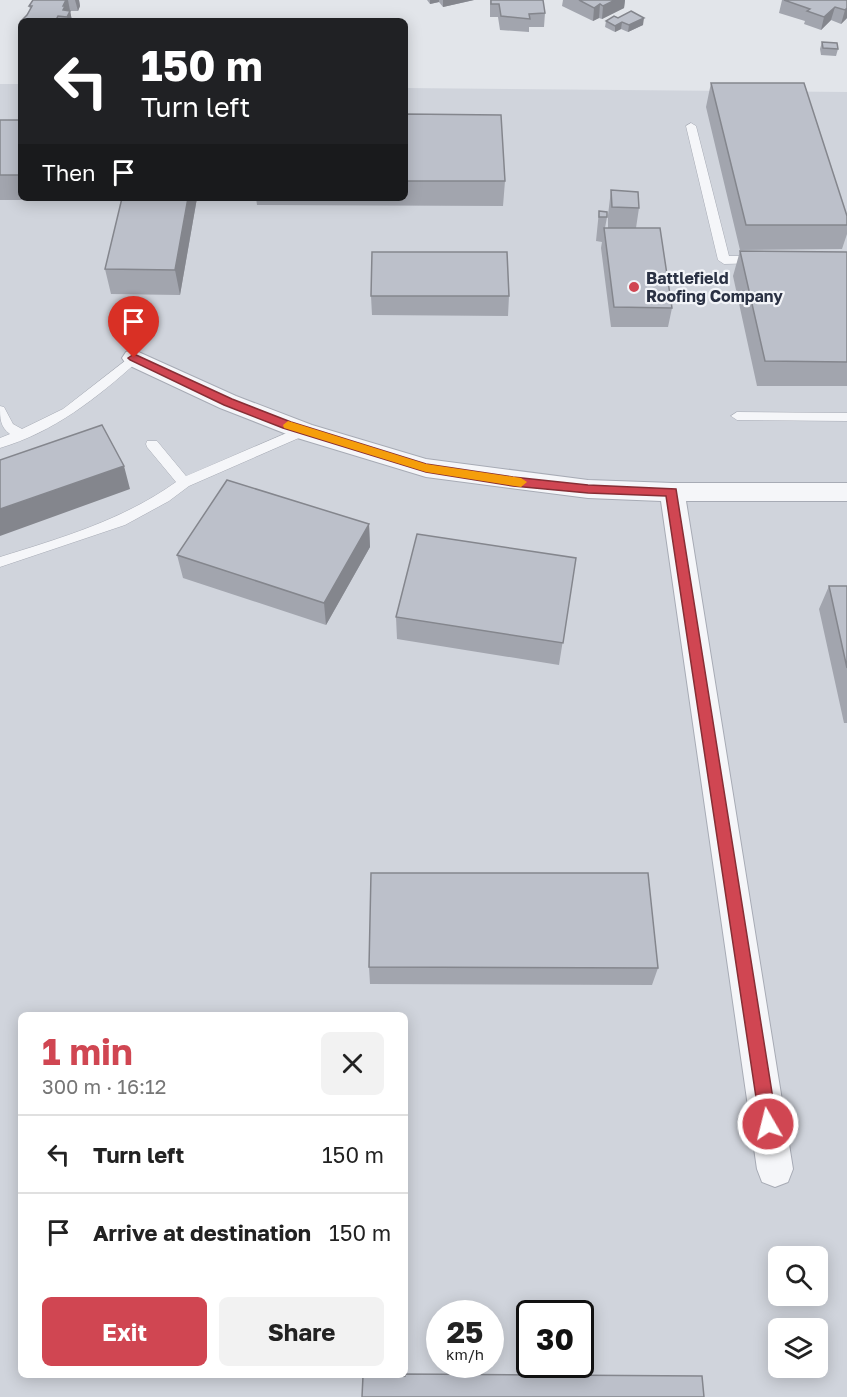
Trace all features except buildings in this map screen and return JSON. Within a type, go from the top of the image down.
[{"type":"street","points":[[134,358],[228,402],[303,431],[426,468],[588,489],[672,492],[847,492]]},
{"type":"street","points":[[672,492],[775,1169]]},
{"type":"lane","points":[[691,126],[724,260],[769,260]]},
{"type":"lane","points":[[0,443],[38,428],[88,398],[134,358]]},
{"type":"lane","points":[[0,410],[8,427],[21,434]]},
{"type":"lane","points":[[737,416],[847,417]]},
{"type":"lane","points":[[0,562],[74,538],[153,506],[184,483],[303,431]]},
{"type":"lane","points":[[152,444],[184,483]]},
{"type":"shaded area","points":[[0,84],[18,84],[18,201],[408,201],[408,88],[847,92],[847,1397],[0,1397]]},
{"type":"slow traffic","points":[[288,425],[426,468],[521,482]]},
{"type":"place","name":"Battlefield Roofing Company","points":[[634,287]]},
{"type":"route","points":[[134,358],[228,402],[287,425],[426,468],[588,489],[672,492],[768,1124]]}]
